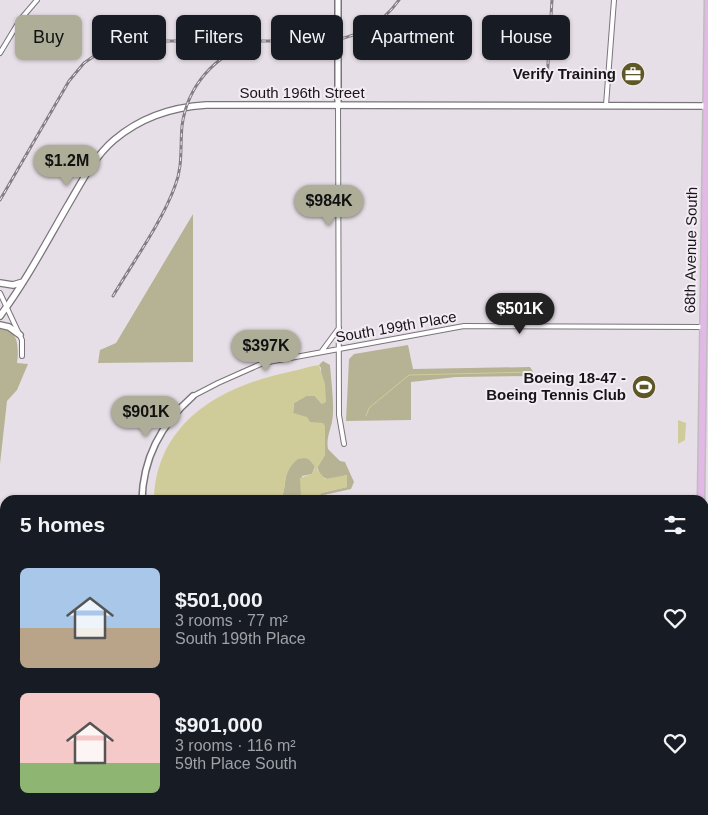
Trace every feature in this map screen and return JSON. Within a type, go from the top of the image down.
[{"type":"main road","name":"68th Avenue South","points":[[701,495],[708,0]]},
{"type":"main road","name":"South 196th Street","points":[[0,316],[23,282],[94,164],[113,141],[131,128],[163,112],[186,106],[707,106]]},
{"type":"main road","points":[[0,283],[13,285],[23,282]]},
{"type":"main road","points":[[0,325],[9,327],[20,334]]},
{"type":"street","points":[[0,53],[20,20],[37,0]]},
{"type":"street","points":[[338,0],[339,415],[344,444]]},
{"type":"street","points":[[606,105],[614,0]]},
{"type":"street","points":[[0,293],[20,334],[23,344],[22,356]]},
{"type":"street","name":"South 199th Place","points":[[193,396],[226,379],[264,363],[470,325],[702,328]]},
{"type":"street","points":[[322,351],[339,328]]},
{"type":"street","points":[[142,495],[143,483],[152,450],[168,422],[193,396]]},
{"type":"shaded area","points":[[193,214],[193,362],[98,363],[100,350],[116,343]]},
{"type":"shaded area","points":[[0,329],[11,332],[16,340],[18,346],[17,363],[28,364],[17,390],[7,401],[0,464]]},
{"type":"shaded area","points":[[408,345],[413,369],[530,367],[534,373],[530,376],[456,377],[411,382],[411,420],[346,421],[349,359],[354,354]]},
{"type":"shaded area","points":[[323,361],[330,365],[333,416],[328,438],[328,449],[340,461],[345,462],[354,482],[351,489],[324,495],[320,495],[321,493],[347,487],[347,475],[329,480],[321,476],[317,467],[325,455],[325,431],[293,413],[294,403],[306,396],[315,396],[322,404],[321,368],[319,365]]},
{"type":"shaded area","points":[[319,365],[325,384],[326,402],[322,404],[315,396],[306,396],[294,403],[293,413],[307,417],[310,422],[323,423],[325,426],[325,455],[317,469],[325,479],[347,475],[347,487],[321,493],[320,495],[301,495],[300,478],[312,474],[315,467],[308,459],[301,458],[289,469],[283,495],[155,495],[158,473],[166,449],[179,429],[196,412],[216,398],[239,387],[263,378]]},
{"type":"shaded area","points":[[678,420],[686,423],[685,440],[678,444]]},
{"type":"shaded area","points":[[305,457],[309,459],[315,466],[312,474],[302,476],[301,495],[283,495],[289,468],[298,458]]},
{"type":"waterway","points":[[366,416],[369,408],[409,375],[532,372]]},
{"type":"railway","points":[[0,200],[69,81],[84,63],[103,50],[138,41],[332,41],[361,32],[370,27],[385,16],[399,0]]},
{"type":"railway","points":[[547,80],[552,0]]},
{"type":"railway","points":[[113,296],[155,228],[178,179],[182,126],[190,98],[205,74],[220,60]]},
{"type":"place","name":"Verify Training","points":[[633,74]]},
{"type":"place","name":"Boeing 18-47 - Boeing Tennis Club","points":[[644,387]]}]
